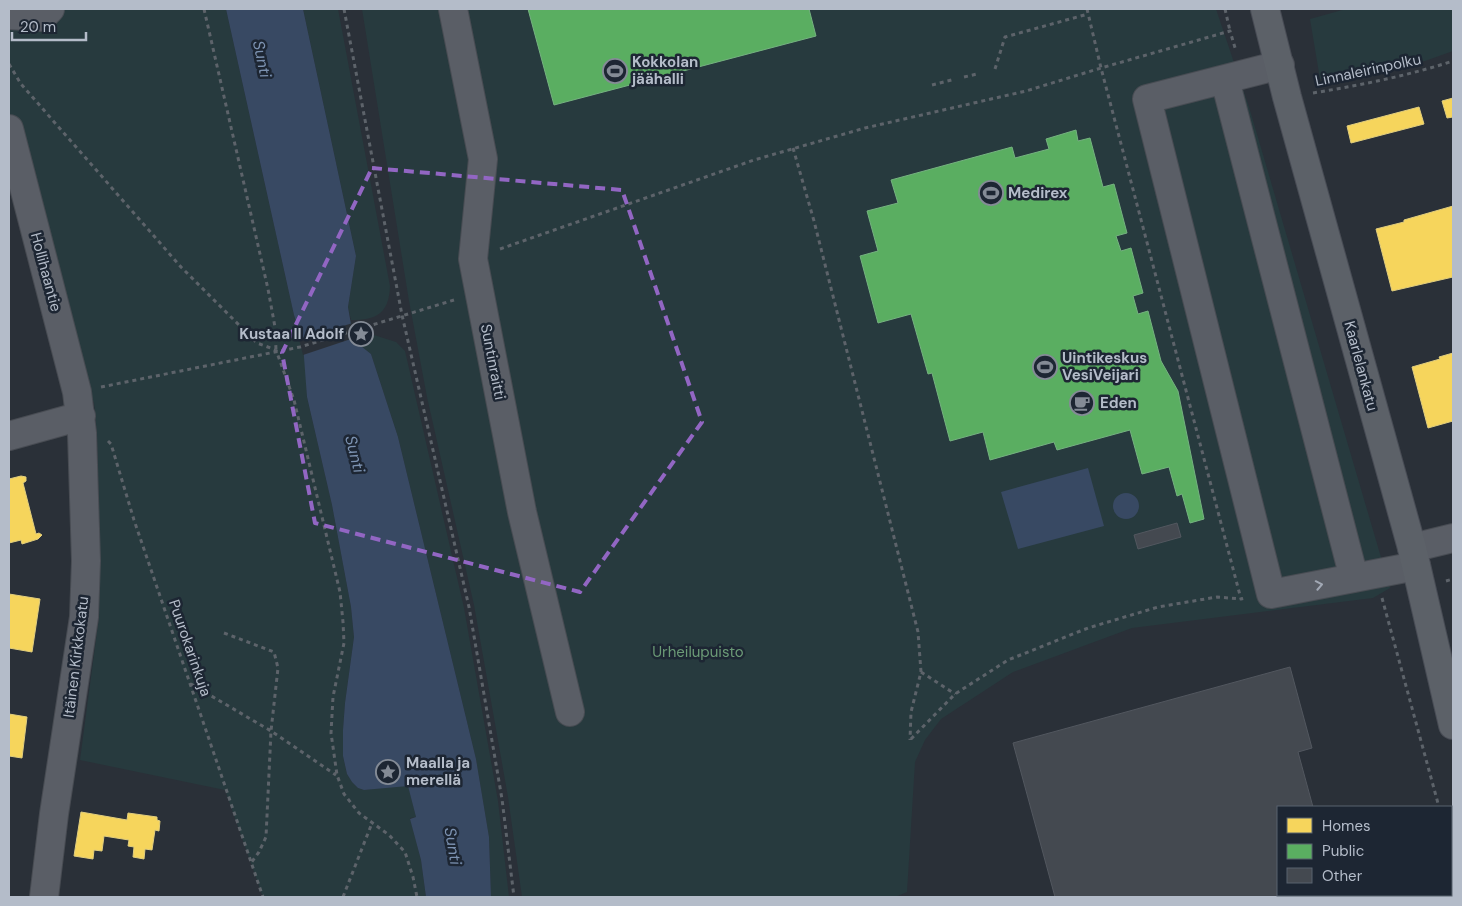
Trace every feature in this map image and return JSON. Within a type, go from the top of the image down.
[{"type":"main road","name":"Kaarlelankatu","points":[[1265,9],[1287,97],[1414,557],[1453,725]]},
{"type":"street","points":[[9,15],[42,17],[50,9]]},
{"type":"street","name":"Suntinraitti","points":[[453,9],[483,158],[473,259],[522,512],[570,712]]},
{"type":"street","points":[[1280,66],[1147,100],[1271,594],[1354,578],[1414,557],[1453,538]]},
{"type":"street","points":[[1225,80],[1354,578]]},
{"type":"street","name":"Hollihaantie","points":[[9,129],[79,404]]},
{"type":"street","points":[[9,436],[79,404]]},
{"type":"street","name":"Itäinen Kirkkokatu","points":[[44,897],[54,814],[84,618],[86,561],[79,404]]},
{"type":"path","points":[[204,9],[214,46],[268,289],[275,327],[276,350],[294,400],[340,592],[344,643],[333,697],[331,733],[337,775],[344,794],[359,813],[389,835],[405,852],[417,897]]},
{"type":"path","points":[[344,9],[402,315],[469,607],[502,799],[514,897]]},
{"type":"path","points":[[1087,9],[1241,599]]},
{"type":"path","points":[[1225,9],[1230,31]]},
{"type":"path","points":[[995,69],[1005,37],[1088,14]]},
{"type":"path","name":"Linnaleirinpolku","points":[[1287,97],[1382,81],[1421,72],[1453,61]]},
{"type":"path","points":[[9,64],[21,84],[181,267],[257,343],[276,350]]},
{"type":"path","points":[[499,250],[793,148],[865,128],[1026,91],[1101,68]]},
{"type":"path","points":[[964,77],[977,74]]},
{"type":"path","points":[[932,85],[955,79]]},
{"type":"path","points":[[793,148],[816,231],[918,632],[922,672],[911,712],[910,740],[955,694],[1008,660],[1088,628],[1158,606],[1217,597],[1241,599],[1271,594]]},
{"type":"path","points":[[79,404],[276,350],[300,347],[462,298]]},
{"type":"path","name":"Puurokarinkuja","points":[[79,404],[111,444],[134,520],[263,897]]},
{"type":"path","points":[[224,632],[274,652],[278,668],[271,730],[266,837],[260,852],[251,863]]},
{"type":"path","points":[[922,672],[955,694]]},
{"type":"path","points":[[190,684],[271,730],[337,775]]},
{"type":"path","points":[[342,897],[372,823]]},
{"type":"highlighted area","points":[[372,168],[622,190],[702,422],[580,592],[315,523],[282,353]]},
{"type":"green space","points":[[9,9],[226,9],[306,362],[307,397],[332,505],[351,607],[354,637],[343,730],[343,756],[347,774],[358,788],[364,790],[408,785],[416,817],[410,818],[421,860],[426,897],[263,897],[225,790],[80,760],[99,617],[100,551],[97,434],[94,402],[67,388],[9,155]]},
{"type":"green space","points":[[303,9],[338,9],[390,286],[389,296],[384,309],[380,314],[368,319],[351,320],[348,307],[356,256]]},
{"type":"green space","name":"Urheilupuisto","points":[[362,9],[1216,9],[1249,107],[1390,588],[1373,598],[1132,628],[1013,672],[941,719],[925,740],[915,762],[907,892],[895,897],[522,897],[508,797],[474,605],[427,397],[409,301]]},
{"type":"green space","points":[[1346,9],[1453,9],[1453,51],[1425,61],[1320,79],[1310,19]]},
{"type":"green space","points":[[374,335],[396,342],[405,351],[464,608],[498,801],[509,897],[491,897],[489,837],[476,759],[398,437],[371,354],[356,342]]},
{"type":"water","name":"Sunti","points":[[226,9],[303,9],[356,256],[348,307],[352,330],[356,342],[371,354],[398,437],[476,759],[489,837],[491,897],[426,897],[421,860],[410,819],[416,817],[408,786],[364,790],[358,788],[347,774],[343,756],[343,730],[354,637],[351,607],[332,505],[307,397],[303,344],[294,315]]},
{"type":"water","points":[[1088,468],[1104,526],[1018,549],[1001,492]]},
{"type":"water","points":[[1126,493],[1135,497],[1139,506],[1135,515],[1126,519],[1117,515],[1113,506],[1117,497]]},
{"type":"pier","points":[[353,323],[357,337],[303,355],[299,339]]},
{"type":"building: Homes","points":[[1453,98],[1453,117],[1447,118],[1442,101]]},
{"type":"building: Homes","points":[[1419,107],[1424,124],[1351,143],[1347,126]]},
{"type":"building: Homes","points":[[1453,206],[1453,277],[1392,291],[1376,229]]},
{"type":"building: Homes","points":[[1453,353],[1453,421],[1428,428],[1412,367]]},
{"type":"building: Homes","points":[[21,476],[26,477],[26,481],[23,483],[36,534],[42,535],[38,539],[22,544],[21,540],[9,543],[9,479]]},
{"type":"building: Homes","points":[[9,594],[40,599],[32,652],[9,648]]},
{"type":"building: Homes","points":[[9,714],[27,717],[22,758],[9,756]]},
{"type":"building: Homes","points":[[81,812],[127,820],[128,813],[157,817],[157,820],[160,821],[159,831],[155,830],[152,850],[145,849],[144,859],[133,857],[134,847],[128,846],[129,840],[104,836],[102,851],[94,850],[93,859],[74,856]]},
{"type":"building: Public","name":"Kokkolan jäähalli","points":[[528,9],[809,9],[816,36],[554,105]]},
{"type":"building: Public","name":"Uintikeskus VesiVeijari","points":[[1076,130],[1078,141],[1090,138],[1103,187],[1114,184],[1127,233],[1116,236],[1121,251],[1131,248],[1143,293],[1133,296],[1138,314],[1148,311],[1161,361],[1178,391],[1204,519],[1190,523],[1182,494],[1177,496],[1169,467],[1142,474],[1130,430],[1057,450],[1054,442],[990,460],[983,432],[950,441],[932,373],[928,374],[911,314],[878,323],[860,256],[878,251],[867,211],[898,203],[891,180],[1012,147],[1015,158],[1049,149],[1046,139]]},
{"type":"building: Other","points":[[1177,523],[1181,537],[1138,549],[1134,535]]},
{"type":"building: Other","points":[[1290,667],[1312,748],[1298,752],[1313,806],[1277,806],[1277,896],[1337,897],[1055,897],[1013,743]]},
{"type":"place","name":"Kokkolan jäähalli","points":[[615,71]]},
{"type":"place","name":"Medirex","points":[[991,193]]},
{"type":"place","name":"Kustaa II Adolf","points":[[361,334]]},
{"type":"place","name":"Uintikeskus VesiVeijari","points":[[1045,367]]},
{"type":"place","name":"Eden","points":[[1082,403]]},
{"type":"place","name":"Maalla ja merellä","points":[[388,772]]}]
